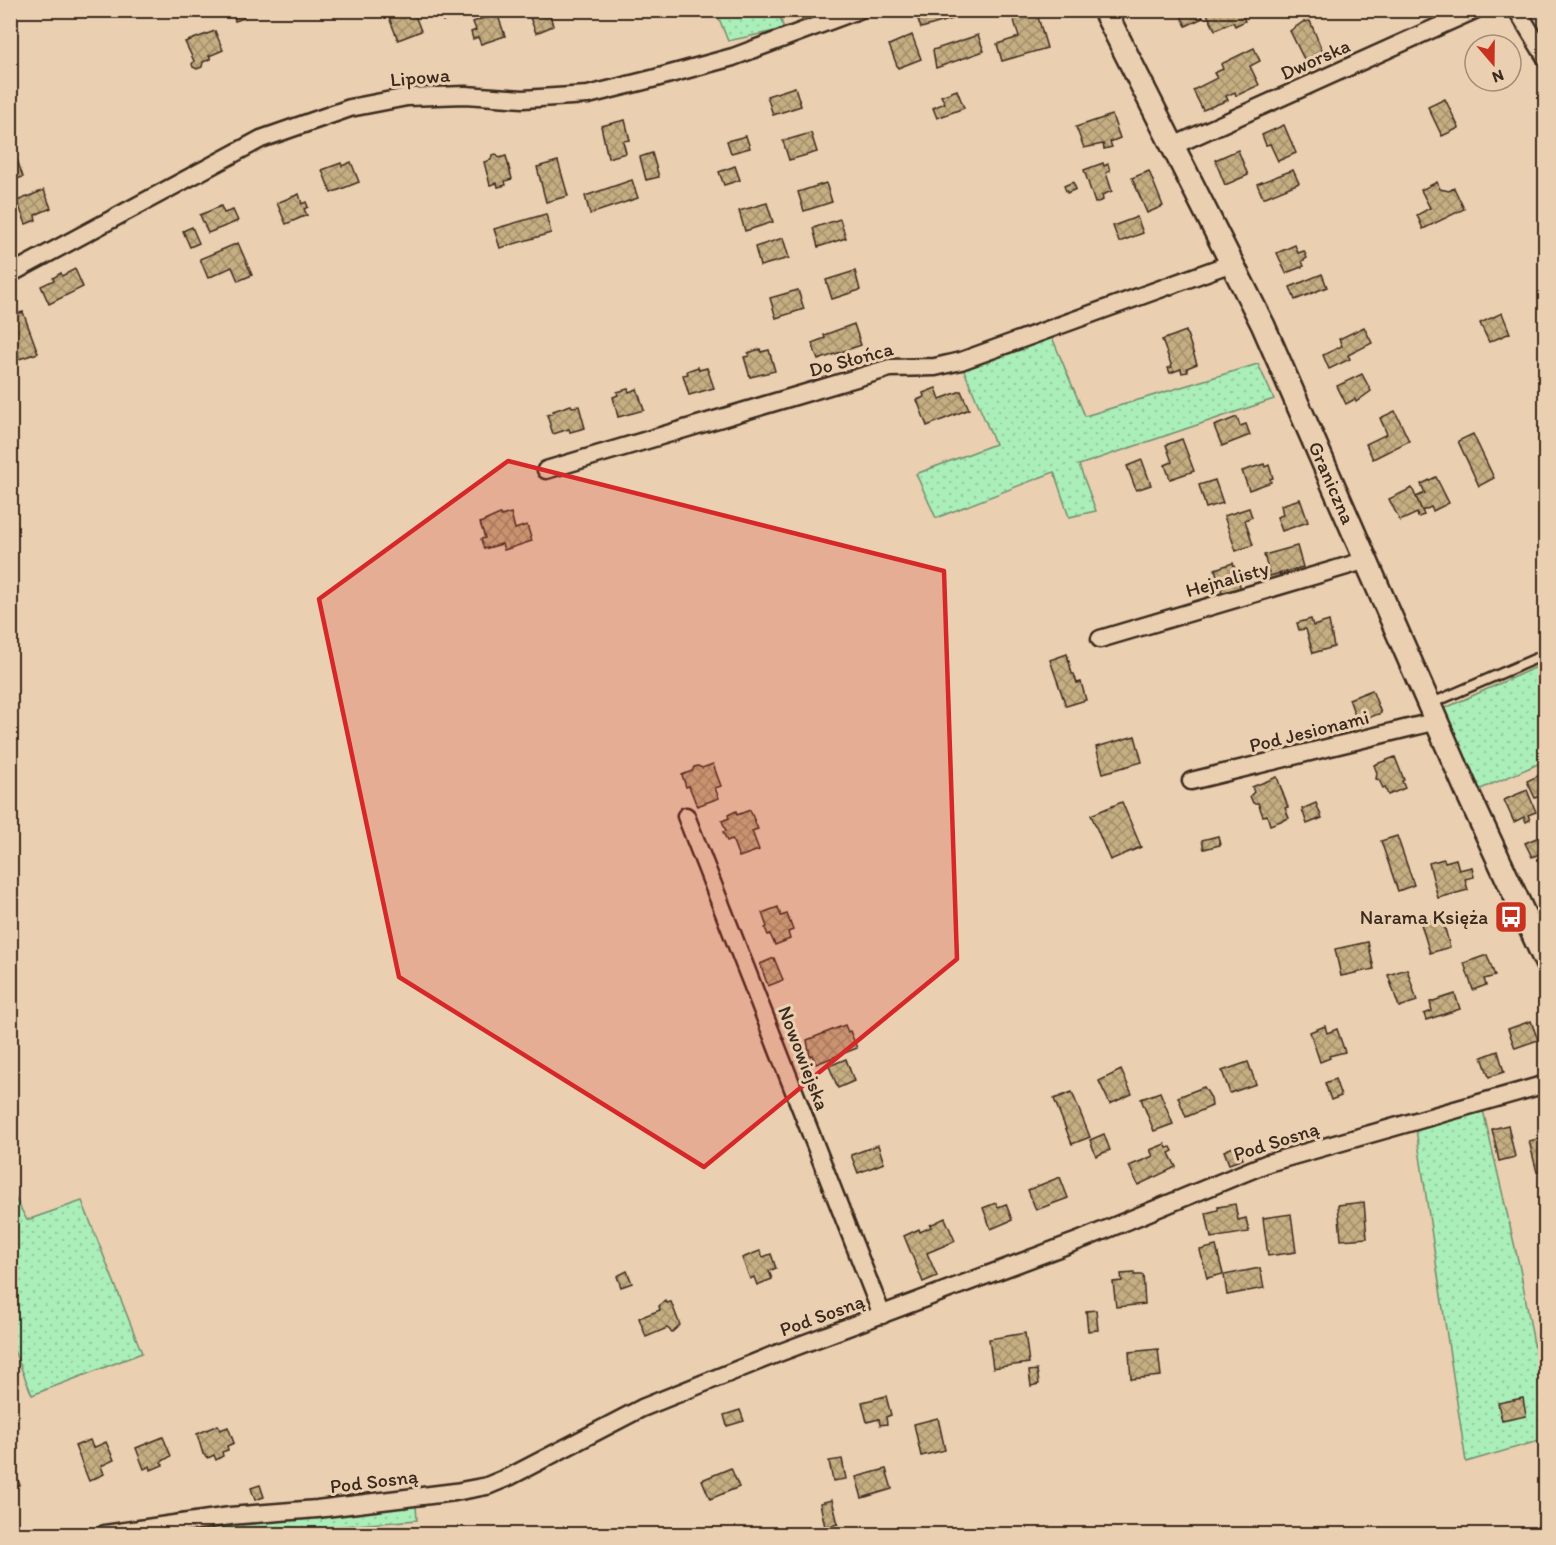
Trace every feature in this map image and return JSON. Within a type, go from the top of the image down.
[{"type":"street","name":"Lipowa","points":[[10,274],[261,139],[350,108],[407,97],[465,95],[523,99],[588,95],[733,57],[859,10]]},
{"type":"street","name":"Graniczna","points":[[1104,10],[1263,325],[1545,962]]},
{"type":"street","name":"Dworska","points":[[1173,146],[1475,10]]},
{"type":"street","points":[[1517,10],[1545,58]]},
{"type":"street","name":"Do Słońca","points":[[546,470],[890,368],[934,367],[961,361],[1232,262]]},
{"type":"street","name":"Hejnalisty","points":[[1100,639],[1367,560]]},
{"type":"street","name":"Pod Jesionami","points":[[1191,781],[1433,712]]},
{"type":"street","name":"Nowowiejska","points":[[686,816],[882,1315]]},
{"type":"street","name":"Pod Sosną","points":[[105,1534],[230,1516],[317,1509],[486,1486],[511,1476],[642,1408],[776,1354],[1083,1239],[1268,1163],[1545,1084]]},
{"type":"lane","points":[[1433,712],[1545,654]]},
{"type":"highlighted area","points":[[508,461],[944,571],[957,959],[704,1167],[399,977],[319,599]]},
{"type":"green space","points":[[716,11],[778,11],[784,29],[728,41]]},
{"type":"green space","points":[[1051,335],[1085,416],[1258,364],[1274,399],[1079,465],[1096,511],[1069,517],[1054,472],[936,518],[916,474],[995,444],[963,368]]},
{"type":"green space","points":[[1545,663],[1545,761],[1476,791],[1441,710]]},
{"type":"green space","points":[[1483,1110],[1520,1269],[1545,1403],[1545,1439],[1466,1462],[1416,1129]]},
{"type":"green space","points":[[14,1196],[27,1220],[82,1201],[142,1353],[32,1395],[11,1343],[10,1198]]},
{"type":"green space","points":[[416,1506],[417,1520],[284,1531],[284,1534],[273,1534],[272,1527],[230,1529],[227,1534],[159,1534],[255,1521]]},
{"type":"green space","points":[[272,1527],[273,1534],[227,1534],[230,1529]]},
{"type":"building","points":[[231,10],[250,10],[242,13],[244,18],[235,21]]},
{"type":"building","points":[[386,10],[413,10],[421,31],[398,40]]},
{"type":"building","points":[[439,10],[469,10],[470,12],[443,21]]},
{"type":"building","points":[[527,10],[549,10],[553,26],[536,33]]},
{"type":"building","points":[[925,10],[946,10],[949,20],[921,28],[916,14]]},
{"type":"building","points":[[946,10],[974,10],[974,11],[949,20]]},
{"type":"building","points":[[1011,10],[1036,10],[1047,48],[1002,61],[997,44],[1019,37]]},
{"type":"building","points":[[1178,10],[1199,10],[1203,18],[1186,26]]},
{"type":"building","points":[[1251,10],[1252,12],[1243,17],[1245,21],[1235,26],[1233,22],[1215,30],[1206,12]]},
{"type":"building","points":[[497,13],[505,36],[481,44],[478,37],[473,39],[471,32],[476,30],[473,22]]},
{"type":"building","points":[[1310,21],[1324,55],[1306,63],[1290,31],[1303,22]]},
{"type":"building","points":[[215,31],[223,50],[209,56],[211,59],[203,62],[202,67],[197,69],[193,67],[194,61],[185,42]]},
{"type":"building","points":[[912,35],[921,59],[898,68],[889,45]]},
{"type":"building","points":[[978,35],[984,51],[936,68],[933,50]]},
{"type":"building","points":[[1254,48],[1260,61],[1250,66],[1259,85],[1236,96],[1235,92],[1226,96],[1228,100],[1203,110],[1193,90],[1217,78],[1214,73],[1223,69],[1221,64]]},
{"type":"building","points":[[795,87],[801,106],[773,115],[767,96]]},
{"type":"building","points":[[957,90],[964,108],[937,118],[933,108],[945,103],[941,96]]},
{"type":"building","points":[[1445,99],[1459,128],[1442,136],[1428,107]]},
{"type":"building","points":[[1112,115],[1120,138],[1110,142],[1112,147],[1104,149],[1103,144],[1084,148],[1076,127]]},
{"type":"building","points":[[625,120],[630,140],[623,141],[626,153],[608,158],[601,126]]},
{"type":"building","points":[[1284,125],[1296,153],[1278,161],[1270,144],[1266,145],[1262,135]]},
{"type":"building","points":[[811,133],[817,152],[789,160],[783,141]]},
{"type":"building","points":[[746,136],[750,148],[731,153],[727,141]]},
{"type":"building","points":[[13,148],[23,177],[10,181],[10,149]]},
{"type":"building","points":[[1238,150],[1248,175],[1225,185],[1215,160]]},
{"type":"building","points":[[652,153],[659,177],[646,180],[640,157]]},
{"type":"building","points":[[496,154],[499,158],[506,156],[512,179],[505,181],[506,185],[498,187],[497,183],[490,185],[484,162],[491,160],[492,155]]},
{"type":"building","points":[[558,161],[568,196],[546,202],[537,167]]},
{"type":"building","points":[[351,162],[359,182],[331,193],[322,170]]},
{"type":"building","points":[[1103,163],[1104,166],[1108,164],[1110,171],[1106,173],[1112,191],[1102,195],[1103,200],[1095,203],[1084,170]]},
{"type":"building","points":[[735,166],[740,180],[724,185],[719,172]]},
{"type":"building","points":[[1293,170],[1299,183],[1263,198],[1257,184]]},
{"type":"building","points":[[1149,171],[1163,206],[1147,213],[1132,178]]},
{"type":"building","points":[[632,180],[638,198],[590,214],[585,196]]},
{"type":"building","points":[[1073,182],[1076,189],[1067,193],[1064,186]]},
{"type":"building","points":[[1437,182],[1440,189],[1449,191],[1454,188],[1464,209],[1423,229],[1417,215],[1430,208],[1421,190]]},
{"type":"building","points":[[826,183],[832,202],[804,211],[798,192]]},
{"type":"building","points":[[44,190],[51,208],[35,215],[36,220],[26,224],[17,201]]},
{"type":"building","points":[[299,194],[302,204],[306,202],[308,207],[304,209],[307,215],[286,224],[277,203]]},
{"type":"building","points":[[767,203],[773,222],[745,231],[739,211]]},
{"type":"building","points":[[221,206],[224,213],[233,210],[238,221],[208,233],[200,215]]},
{"type":"building","points":[[546,214],[551,233],[500,248],[494,229]]},
{"type":"building","points":[[1137,217],[1143,233],[1119,242],[1113,226]]},
{"type":"building","points":[[840,219],[846,238],[818,247],[813,228]]},
{"type":"building","points":[[192,227],[199,243],[190,247],[183,231]]},
{"type":"building","points":[[783,238],[789,258],[760,266],[755,247]]},
{"type":"building","points":[[238,243],[252,275],[238,281],[232,267],[208,278],[200,259]]},
{"type":"building","points":[[1295,245],[1298,253],[1304,251],[1307,258],[1302,261],[1304,266],[1286,273],[1277,253]]},
{"type":"building","points":[[75,269],[83,287],[49,304],[41,286],[54,280],[53,278],[61,273],[62,276]]},
{"type":"building","points":[[855,271],[860,290],[832,299],[826,280]]},
{"type":"building","points":[[1322,274],[1327,287],[1295,300],[1290,287]]},
{"type":"building","points":[[798,290],[804,309],[776,318],[770,298]]},
{"type":"building","points":[[23,312],[38,353],[19,359],[10,335],[10,316]]},
{"type":"building","points":[[1502,313],[1510,333],[1489,342],[1480,323]]},
{"type":"building","points":[[854,324],[861,345],[818,360],[812,343],[825,338],[824,335]]},
{"type":"building","points":[[1364,327],[1372,343],[1348,355],[1350,359],[1329,369],[1323,355],[1342,346],[1339,339]]},
{"type":"building","points":[[1186,331],[1197,364],[1187,368],[1188,372],[1182,373],[1181,369],[1170,373],[1168,368],[1172,367],[1162,340]]},
{"type":"building","points":[[760,349],[761,352],[769,350],[775,371],[750,377],[744,357]]},
{"type":"building","points":[[698,367],[699,370],[707,368],[714,388],[689,395],[683,375]]},
{"type":"building","points":[[1362,374],[1371,391],[1356,402],[1355,399],[1346,404],[1337,386]]},
{"type":"building","points":[[936,388],[940,399],[961,391],[969,409],[927,426],[917,400],[924,397],[923,393]]},
{"type":"building","points":[[628,389],[629,392],[637,389],[644,410],[618,417],[613,397],[618,395],[617,392]]},
{"type":"building","points":[[571,405],[572,407],[579,406],[585,428],[570,432],[569,429],[553,434],[547,415]]},
{"type":"building","points":[[1395,411],[1409,441],[1373,459],[1366,444],[1387,434],[1380,418]]},
{"type":"building","points":[[1237,417],[1240,426],[1246,424],[1250,435],[1222,446],[1214,426]]},
{"type":"building","points":[[1473,434],[1494,478],[1479,486],[1458,441]]},
{"type":"building","points":[[1182,439],[1194,471],[1170,479],[1165,465],[1172,462],[1166,445]]},
{"type":"building","points":[[1142,460],[1151,485],[1136,490],[1127,466]]},
{"type":"building","points":[[1264,464],[1265,467],[1269,465],[1273,478],[1270,479],[1271,482],[1249,490],[1242,471]]},
{"type":"building","points":[[1436,477],[1449,503],[1433,511],[1431,507],[1422,511],[1416,497],[1425,493],[1421,484]]},
{"type":"building","points":[[1215,480],[1223,503],[1206,508],[1199,485]]},
{"type":"building","points":[[1412,488],[1424,515],[1418,517],[1417,513],[1400,521],[1389,499]]},
{"type":"building","points":[[1300,499],[1308,522],[1282,531],[1277,517],[1283,515],[1281,505]]},
{"type":"building","points":[[1249,508],[1252,517],[1245,520],[1253,545],[1236,551],[1224,516]]},
{"type":"building","points":[[511,513],[515,529],[527,525],[532,541],[504,550],[502,544],[484,549],[481,539],[485,538],[480,523],[500,514],[501,516]]},
{"type":"building","points":[[1297,546],[1303,567],[1270,576],[1264,555]]},
{"type":"building","points":[[1233,563],[1242,592],[1223,597],[1215,569]]},
{"type":"building","points":[[1311,619],[1313,626],[1329,621],[1334,647],[1313,653],[1306,629],[1299,630],[1297,623]]},
{"type":"building","points":[[1067,654],[1072,674],[1077,683],[1081,682],[1086,700],[1066,706],[1050,660]]},
{"type":"building","points":[[1372,690],[1381,713],[1365,719],[1367,724],[1359,726],[1349,699]]},
{"type":"building","points":[[1135,736],[1142,762],[1103,773],[1096,747]]},
{"type":"building","points":[[1395,757],[1405,788],[1388,795],[1385,787],[1383,788],[1376,779],[1377,773],[1374,765]]},
{"type":"building","points":[[713,764],[721,786],[715,788],[719,798],[697,806],[682,775],[692,771],[694,767],[702,768]]},
{"type":"building","points":[[1546,772],[1546,793],[1535,798],[1527,781]]},
{"type":"building","points":[[1277,777],[1288,807],[1285,808],[1289,818],[1270,825],[1267,815],[1263,816],[1258,803],[1253,803],[1250,796],[1254,792],[1252,787]]},
{"type":"building","points":[[1527,790],[1536,812],[1528,815],[1530,820],[1526,822],[1524,817],[1514,822],[1504,800]]},
{"type":"building","points":[[1122,802],[1141,847],[1110,860],[1091,815]]},
{"type":"building","points":[[1316,803],[1322,818],[1307,824],[1302,809]]},
{"type":"building","points":[[750,810],[758,829],[752,831],[759,850],[739,857],[732,839],[727,841],[722,821],[736,811],[737,815]]},
{"type":"building","points":[[1546,834],[1546,851],[1532,857],[1525,843]]},
{"type":"building","points":[[1218,836],[1220,845],[1204,849],[1202,840]]},
{"type":"building","points":[[1397,836],[1414,885],[1398,891],[1381,841]]},
{"type":"building","points":[[1444,859],[1445,862],[1456,859],[1459,870],[1472,867],[1474,877],[1465,879],[1468,890],[1438,898],[1429,863]]},
{"type":"building","points":[[778,907],[781,916],[787,914],[793,930],[788,932],[790,939],[775,945],[765,928],[767,927],[762,913]]},
{"type":"building","points":[[1442,918],[1440,919],[1441,925],[1444,925],[1450,947],[1430,953],[1421,924]]},
{"type":"building","points":[[1368,942],[1374,969],[1341,976],[1335,949]]},
{"type":"building","points":[[1487,955],[1495,976],[1484,979],[1486,985],[1473,990],[1464,963]]},
{"type":"building","points":[[774,958],[783,980],[768,986],[760,964]]},
{"type":"building","points":[[1407,969],[1417,1001],[1399,1007],[1388,975]]},
{"type":"building","points":[[1455,994],[1460,1009],[1426,1020],[1424,1014],[1432,1011],[1430,1002]]},
{"type":"building","points":[[1531,1021],[1538,1040],[1515,1048],[1508,1029]]},
{"type":"building","points":[[845,1025],[857,1048],[816,1064],[812,1055],[810,1056],[807,1040]]},
{"type":"building","points":[[1325,1026],[1327,1033],[1337,1029],[1345,1052],[1329,1056],[1330,1058],[1320,1062],[1310,1032]]},
{"type":"building","points":[[1498,1051],[1504,1072],[1489,1077],[1482,1057]]},
{"type":"building","points":[[846,1059],[854,1081],[838,1088],[829,1066]]},
{"type":"building","points":[[1248,1062],[1256,1084],[1230,1093],[1222,1071]]},
{"type":"building","points":[[1121,1070],[1132,1094],[1110,1104],[1099,1081]]},
{"type":"building","points":[[1335,1079],[1341,1096],[1331,1100],[1325,1083]]},
{"type":"building","points":[[1204,1087],[1211,1098],[1212,1106],[1186,1117],[1178,1097]]},
{"type":"building","points":[[1072,1092],[1090,1137],[1072,1144],[1054,1099]]},
{"type":"building","points":[[1160,1092],[1173,1124],[1154,1131],[1141,1099]]},
{"type":"building","points":[[1508,1125],[1515,1157],[1499,1161],[1492,1129]]},
{"type":"building","points":[[1104,1134],[1110,1150],[1096,1156],[1090,1140]]},
{"type":"building","points":[[1546,1137],[1546,1170],[1537,1172],[1529,1141]]},
{"type":"building","points":[[1165,1144],[1173,1151],[1169,1153],[1176,1167],[1138,1185],[1129,1166],[1153,1156],[1150,1150]]},
{"type":"building","points":[[878,1145],[884,1163],[858,1173],[851,1155]]},
{"type":"building","points":[[1238,1145],[1243,1159],[1229,1164],[1224,1151]]},
{"type":"building","points":[[1060,1177],[1068,1198],[1036,1210],[1028,1190]]},
{"type":"building","points":[[1364,1202],[1367,1238],[1341,1240],[1338,1205]]},
{"type":"building","points":[[996,1203],[998,1207],[1006,1204],[1012,1220],[991,1229],[983,1208]]},
{"type":"building","points":[[1235,1204],[1238,1220],[1246,1218],[1249,1232],[1211,1238],[1206,1213],[1218,1210],[1218,1207]]},
{"type":"building","points":[[1291,1214],[1296,1252],[1268,1256],[1263,1218]]},
{"type":"building","points":[[945,1218],[955,1241],[927,1253],[937,1276],[923,1282],[904,1236],[919,1229],[920,1232]]},
{"type":"building","points":[[1216,1246],[1223,1274],[1207,1278],[1200,1250]]},
{"type":"building","points":[[760,1251],[763,1257],[771,1254],[776,1268],[769,1271],[772,1279],[757,1285],[754,1277],[750,1279],[742,1258]]},
{"type":"building","points":[[1260,1268],[1264,1288],[1227,1295],[1224,1275]]},
{"type":"building","points":[[627,1271],[632,1283],[621,1287],[617,1276]]},
{"type":"building","points":[[1134,1273],[1134,1275],[1143,1275],[1145,1304],[1116,1307],[1113,1282],[1122,1281],[1121,1274]]},
{"type":"building","points":[[665,1301],[671,1302],[680,1325],[672,1332],[667,1328],[646,1337],[639,1318],[660,1310],[659,1306]]},
{"type":"building","points":[[1096,1310],[1098,1330],[1088,1331],[1086,1311]]},
{"type":"building","points":[[1025,1333],[1029,1363],[993,1368],[989,1339]]},
{"type":"building","points":[[1158,1349],[1161,1376],[1131,1379],[1129,1352]]},
{"type":"building","points":[[1037,1370],[1039,1384],[1031,1386],[1029,1371]]},
{"type":"building","points":[[886,1396],[891,1415],[886,1417],[887,1424],[880,1425],[879,1419],[867,1422],[862,1402]]},
{"type":"building","points":[[1523,1398],[1526,1416],[1502,1421],[1498,1403]]},
{"type":"building","points":[[740,1410],[744,1421],[727,1426],[724,1415]]},
{"type":"building","points":[[938,1418],[945,1450],[921,1456],[914,1424]]},
{"type":"building","points":[[218,1425],[220,1430],[228,1427],[234,1443],[227,1446],[228,1450],[222,1452],[223,1456],[216,1460],[214,1455],[208,1458],[203,1454],[197,1434]]},
{"type":"building","points":[[163,1437],[171,1456],[161,1462],[163,1465],[151,1470],[150,1466],[144,1469],[136,1448]]},
{"type":"building","points":[[90,1440],[93,1448],[106,1442],[114,1460],[101,1466],[104,1474],[89,1481],[75,1446]]},
{"type":"building","points":[[842,1459],[846,1479],[833,1481],[829,1461]]},
{"type":"building","points":[[10,1460],[20,1485],[10,1489]]},
{"type":"building","points":[[731,1468],[739,1487],[710,1499],[702,1480]]},
{"type":"building","points":[[886,1469],[892,1489],[862,1498],[856,1477]]},
{"type":"building","points":[[260,1485],[264,1497],[255,1500],[251,1488]]},
{"type":"building","points":[[832,1500],[838,1524],[825,1527],[820,1503]]},
{"type":"place","name":"Narama Księża","points":[[1511,917]]}]
